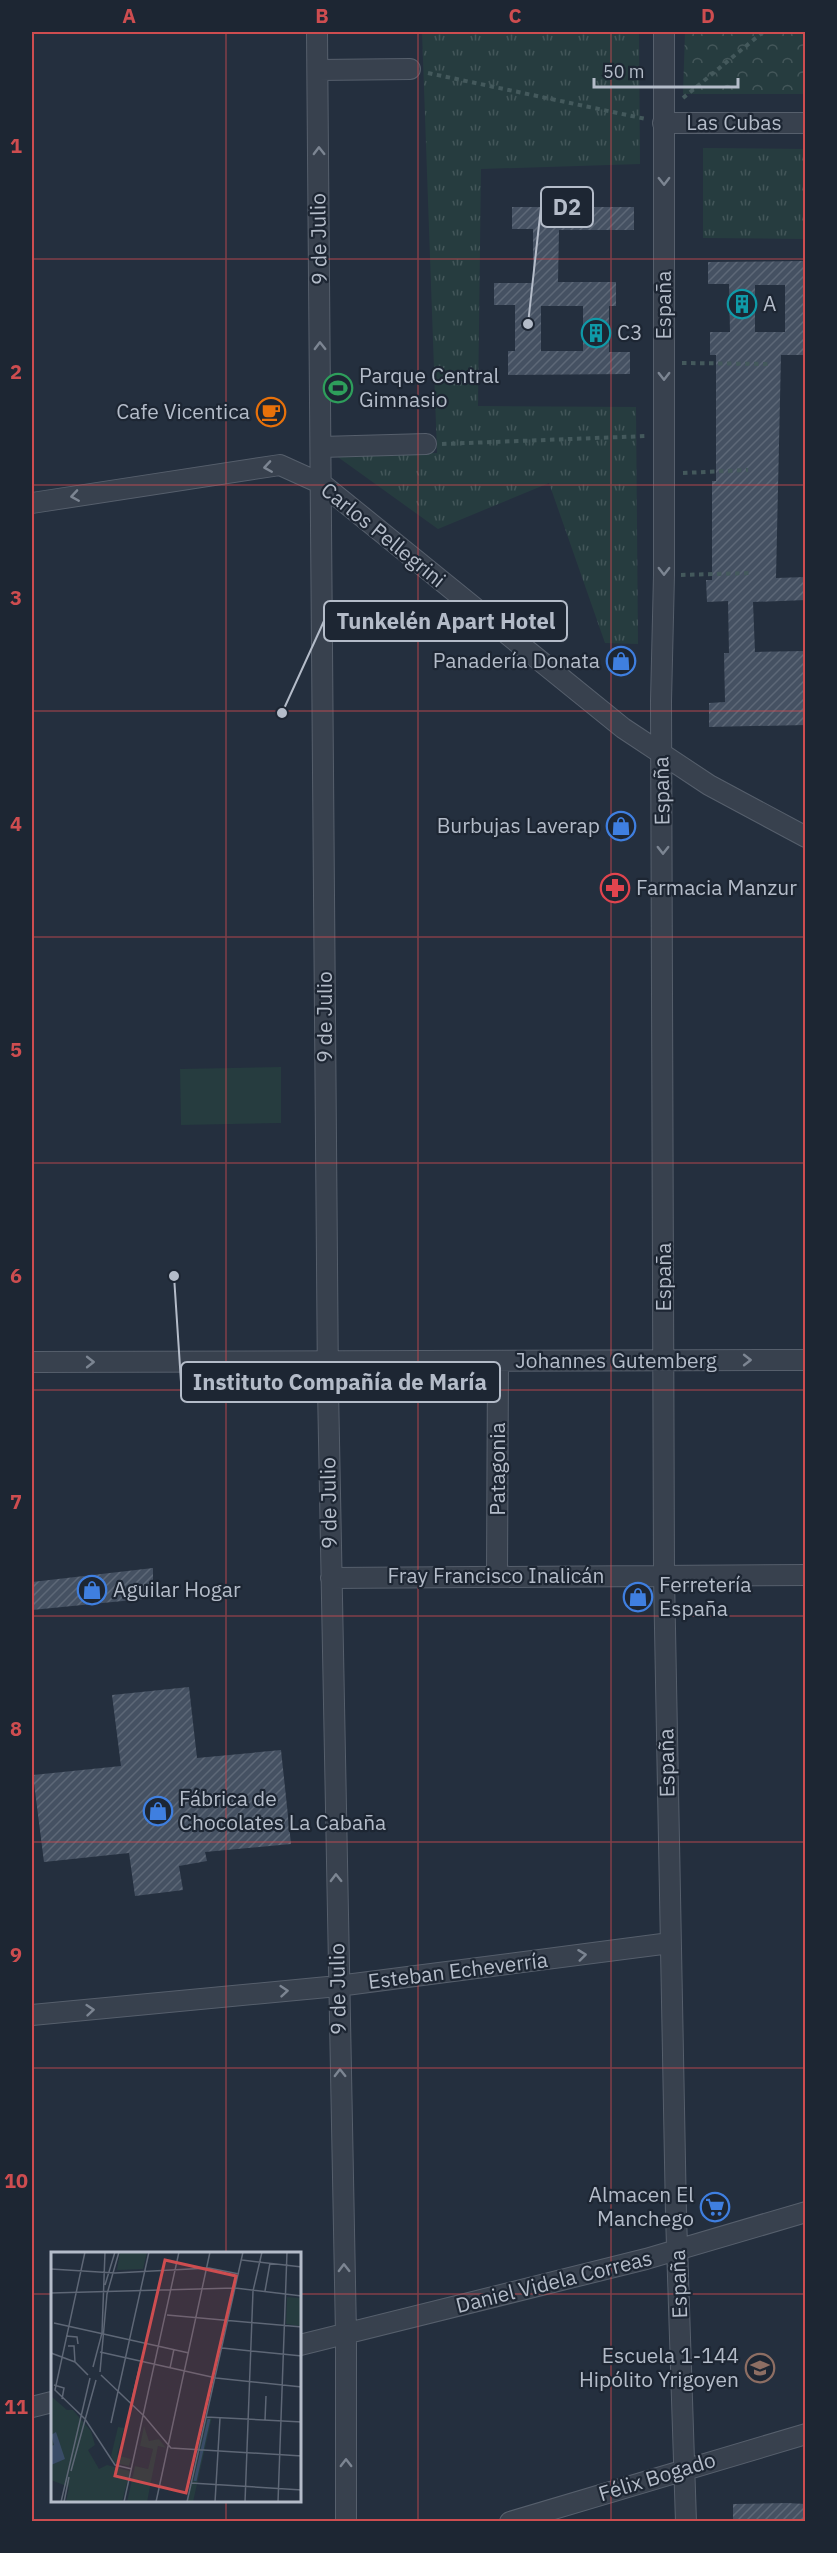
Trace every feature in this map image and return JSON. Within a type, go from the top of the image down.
[{"type":"street","name":"9 de Julio","points":[[317,32],[328,1362],[346,2335],[346,2522]]},
{"type":"street","name":"España","points":[[664,32],[662,755],[664,1575],[677,2250],[686,2522]]},
{"type":"street","points":[[318,70],[410,69]]},
{"type":"street","name":"Las Cubas","points":[[663,123],[806,123]]},
{"type":"street","points":[[321,447],[426,444]]},
{"type":"street","name":"Carlos Pellegrini","points":[[32,503],[280,465],[322,484],[623,728],[709,785],[806,837]]},
{"type":"street","name":"Johannes Gutemberg","points":[[32,1362],[806,1360]]},
{"type":"street","name":"Patagonia","points":[[498,1361],[498,1576]]},
{"type":"street","name":"Fray Francisco Inalicán","points":[[331,1578],[806,1575]]},
{"type":"street","name":"Esteban Echeverría","points":[[32,2015],[338,1986],[670,1943]]},
{"type":"street","name":"Daniel Videla Correas","points":[[302,2345],[677,2250],[806,2211]]},
{"type":"street","points":[[32,2407],[51,2402]]},
{"type":"street","name":"Félix Bogado","points":[[510,2522],[684,2468],[806,2434]]},
{"type":"path","points":[[682,98],[763,32]]},
{"type":"path","points":[[410,69],[663,123]]},
{"type":"path","points":[[664,363],[768,364]]},
{"type":"path","points":[[426,444],[664,435]]},
{"type":"path","points":[[664,474],[748,470]]},
{"type":"path","points":[[664,575],[749,573]]},
{"type":"green space","points":[[422,32],[639,32],[640,164],[481,169],[478,406],[636,407],[638,644],[605,643],[549,483],[438,529],[335,455],[437,453]]},
{"type":"green space","points":[[685,32],[805,32],[805,94],[683,94]]},
{"type":"green space","points":[[703,148],[805,149],[805,239],[703,238]]},
{"type":"green space","points":[[281,1067],[281,1123],[181,1125],[180,1069]]},
{"type":"building","points":[[512,207],[634,207],[634,230],[559,230],[558,282],[616,282],[616,306],[609,306],[609,352],[630,352],[630,374],[508,375],[508,351],[515,351],[515,305],[494,305],[494,283],[533,283],[533,229],[512,229]],"holes":[[[541,306],[583,306],[583,351],[541,351]]]},
{"type":"building","points":[[806,261],[806,355],[781,355],[776,578],[806,577],[806,600],[753,602],[755,652],[806,651],[806,725],[709,727],[709,703],[725,702],[724,653],[729,653],[728,601],[707,602],[706,580],[712,580],[712,481],[716,481],[716,355],[710,355],[710,332],[730,332],[729,284],[708,284],[708,262]],"holes":[[[755,285],[785,285],[785,332],[755,332]]]},
{"type":"building","name":"Aguilar Hogar","points":[[153,1568],[153,1598],[32,1610],[32,1582]]},
{"type":"building","points":[[189,1687],[197,1758],[281,1750],[291,1844],[205,1852],[207,1861],[179,1866],[183,1890],[135,1896],[129,1853],[44,1862],[33,1775],[121,1766],[112,1695]]},
{"type":"building","points":[[733,2504],[806,2504],[806,2522],[733,2522]]},
{"type":"place","name":"A","points":[[742,304]]},
{"type":"place","name":"D2","points":[[528,324]]},
{"type":"place","name":"C3","points":[[596,333]]},
{"type":"place","name":"Parque Central Gimnasio","points":[[338,388]]},
{"type":"place","name":"Cafe Vicentica","points":[[271,412]]},
{"type":"place","name":"Panadería Donata","points":[[621,661]]},
{"type":"place","name":"Tunkelén Apart Hotel","points":[[282,713]]},
{"type":"place","name":"Burbujas Laverap","points":[[621,826]]},
{"type":"place","name":"Farmacia Manzur","points":[[615,888]]},
{"type":"place","name":"Instituto Compañía de María","points":[[174,1276]]},
{"type":"place","name":"Aguilar Hogar","points":[[92,1590]]},
{"type":"place","name":"Ferretería España","points":[[638,1597]]},
{"type":"place","name":"Fábrica de Chocolates La Cabaña","points":[[158,1811]]},
{"type":"place","name":"Almacen El Manchego","points":[[715,2207]]},
{"type":"place","name":"Escuela 1-144 Hipólito Yrigoyen","points":[[760,2368]]}]
